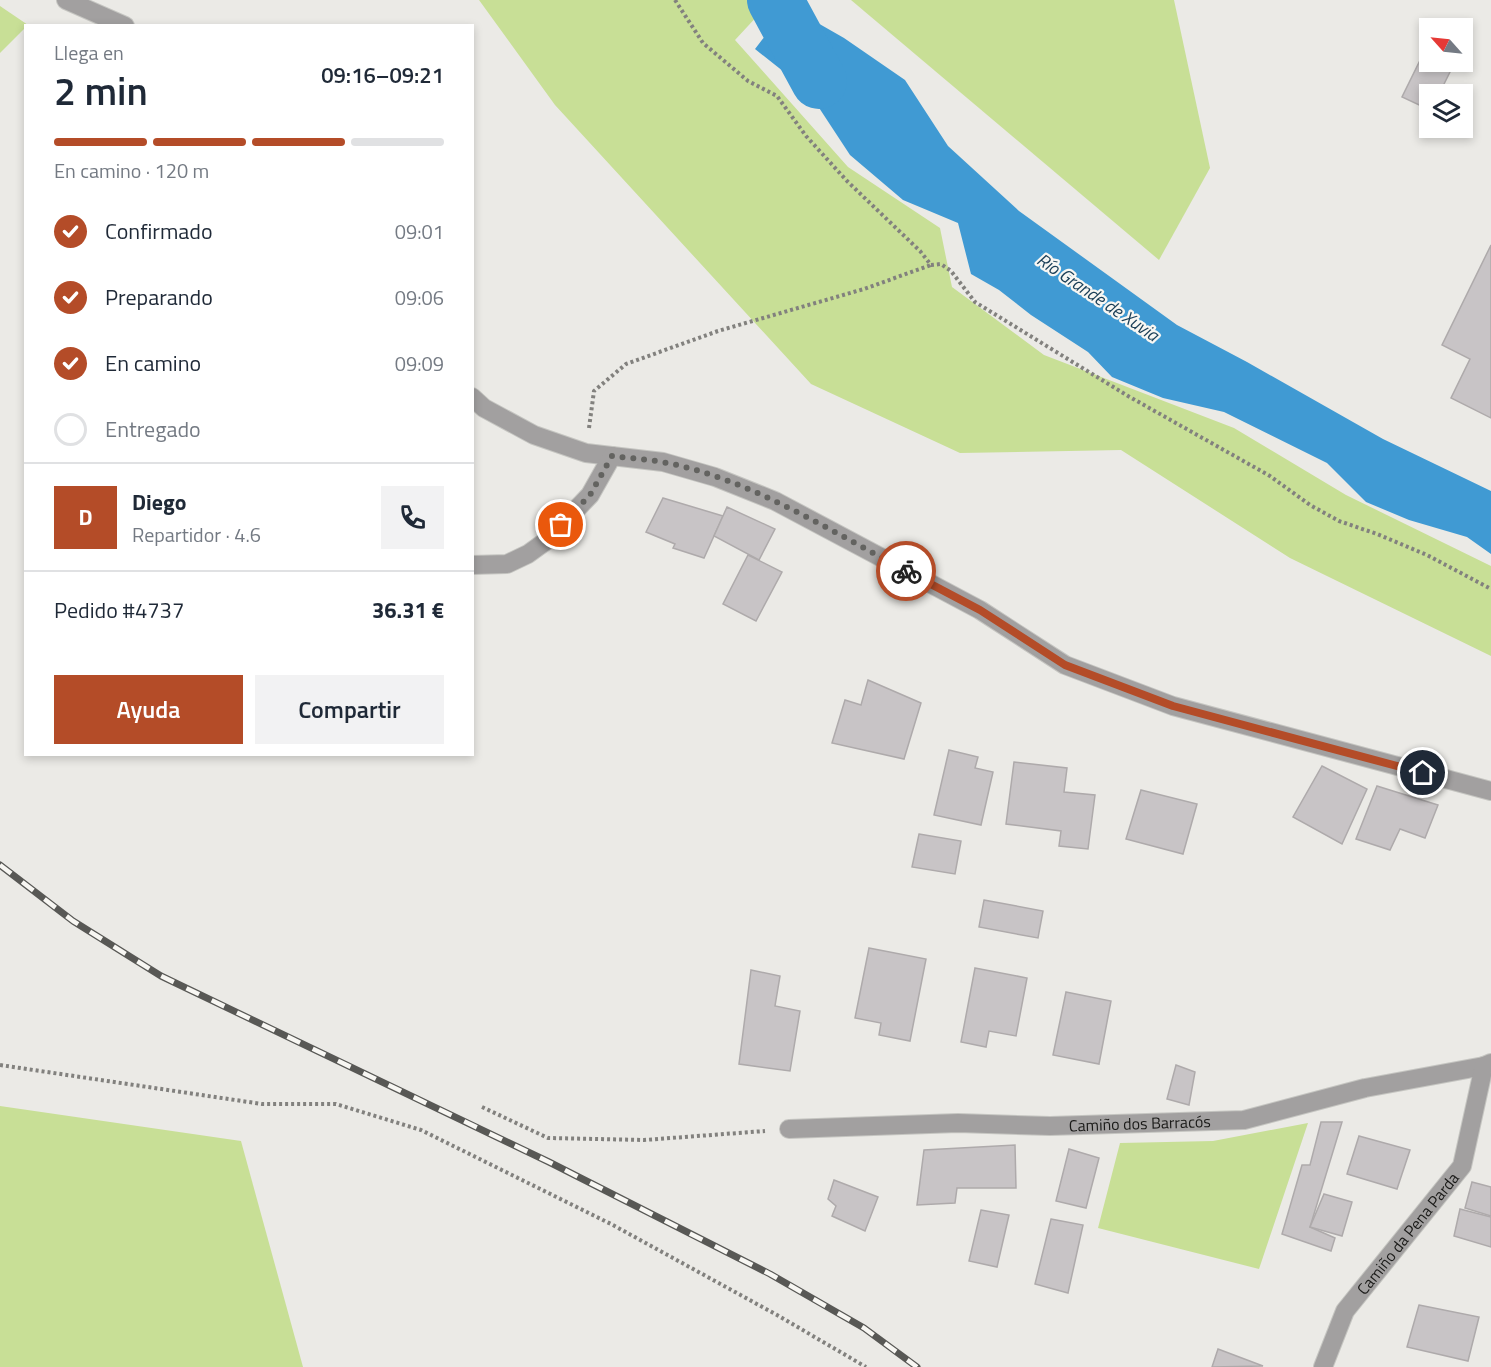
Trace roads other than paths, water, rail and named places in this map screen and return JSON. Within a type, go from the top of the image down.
[{"type":"street","points":[[71,1],[121,24]]},
{"type":"street","points":[[474,399],[484,408],[534,435],[586,453],[663,462],[715,477],[775,501],[980,610],[1065,665],[1173,706],[1491,791]]},
{"type":"street","points":[[474,566],[507,564],[528,554],[546,541],[590,495],[612,456]]},
{"type":"street","name":"Camiño dos Barracós","points":[[789,1129],[958,1123],[1050,1126],[1244,1120],[1365,1088],[1488,1064]]},
{"type":"street","name":"Camiño da Pena Parda","points":[[1323,1367],[1346,1311],[1462,1166],[1488,1064]]},
{"type":"water","points":[[788,6],[844,38],[905,80],[948,146],[1019,211],[1177,325],[1383,439],[1491,491],[1491,554],[1467,537],[1409,520],[1366,502],[1327,463],[1224,412],[1163,398],[1112,377],[1088,352],[1031,315],[999,290],[971,274],[958,223],[903,200],[850,155],[808,91],[755,49]]},
{"type":"waterway","name":"Río Grande de Xuvia","points":[[775,0],[819,81]]},
{"type":"railway","points":[[0,865],[73,921],[161,976],[549,1162],[770,1274],[864,1328],[917,1367]]}]
